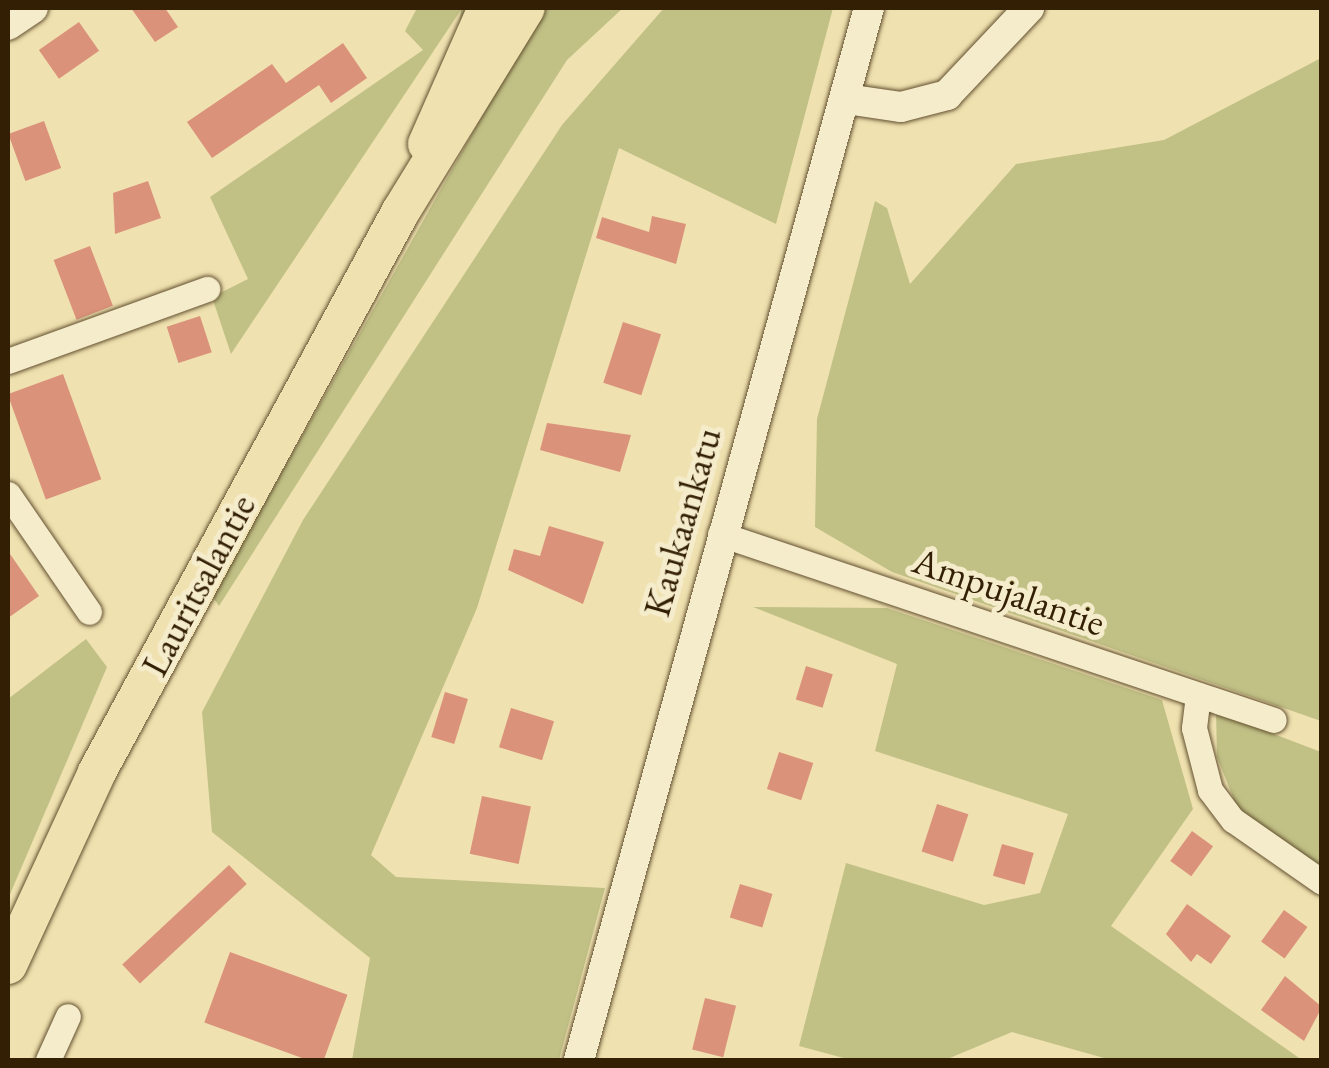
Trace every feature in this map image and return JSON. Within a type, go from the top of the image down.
[{"type":"main road","name":"Lauritsalantie","points":[[402,212],[487,8]]},
{"type":"main road","name":"Lauritsalantie","points":[[8,966],[98,772],[402,212],[526,8]]},
{"type":"street","points":[[8,25],[33,8]]},
{"type":"street","name":"Kaukaankatu","points":[[579,1060],[720,534],[869,8]]},
{"type":"street","points":[[846,98],[901,108],[946,94],[1029,8]]},
{"type":"street","points":[[8,361],[207,289]]},
{"type":"street","points":[[8,494],[89,612]]},
{"type":"street","name":"Ampujalantie","points":[[720,534],[1274,720]]},
{"type":"street","points":[[1198,695],[1194,728],[1210,790],[1232,820],[1322,882]]},
{"type":"street","points":[[48,1060],[68,1016]]},
{"type":"green space","points":[[417,8],[473,8],[458,36],[461,10],[231,354],[212,297],[248,279],[210,197],[423,50],[405,31]]},
{"type":"green space","points":[[543,8],[623,8],[567,60],[219,606],[212,596]]},
{"type":"green space","points":[[664,8],[833,8],[776,224],[619,148],[477,608],[371,855],[396,877],[605,888],[559,1060],[352,1060],[370,958],[212,832],[202,712],[303,520],[562,125]]},
{"type":"green space","points":[[1321,58],[1321,721],[892,572],[815,527],[817,419],[875,201],[887,208],[910,284],[1016,164],[1164,140]]},
{"type":"green space","points":[[753,607],[887,608],[1162,700],[1193,809],[1111,926],[1302,1060],[1111,1060],[1012,1032],[945,1060],[851,1060],[799,1046],[846,863],[984,905],[1040,893],[1068,814],[875,751],[897,664]]},
{"type":"green space","points":[[86,639],[107,667],[8,899],[8,699]]},
{"type":"green space","points":[[1216,712],[1321,752],[1321,868],[1239,812],[1217,757]]},
{"type":"building","points":[[131,8],[165,8],[178,27],[155,42]]},
{"type":"building","points":[[79,22],[99,51],[59,79],[39,50]]},
{"type":"building","points":[[343,43],[367,78],[331,103],[319,85],[212,158],[187,122],[272,64],[286,83]]},
{"type":"building","points":[[44,121],[61,168],[25,181],[8,134]]},
{"type":"building","points":[[148,181],[161,218],[115,234],[113,193]]},
{"type":"building","points":[[652,216],[686,224],[676,264],[596,238],[602,217],[649,232]]},
{"type":"building","points":[[90,246],[113,306],[77,320],[54,260]]},
{"type":"building","points":[[200,316],[212,352],[178,363],[167,327]]},
{"type":"building","points":[[623,322],[661,334],[641,395],[603,383]]},
{"type":"building","points":[[63,374],[101,479],[46,499],[8,394]]},
{"type":"building","points":[[547,423],[631,435],[620,472],[540,450]]},
{"type":"building","points":[[549,526],[604,542],[583,604],[508,570],[514,549],[540,556]]},
{"type":"building","points":[[8,551],[39,596],[8,618]]},
{"type":"building","points":[[806,666],[833,674],[823,708],[796,699]]},
{"type":"building","points":[[445,692],[468,699],[454,744],[431,737]]},
{"type":"building","points":[[511,708],[554,721],[542,760],[499,747]]},
{"type":"building","points":[[779,752],[813,763],[801,800],[767,789]]},
{"type":"building","points":[[482,796],[531,806],[519,864],[470,854]]},
{"type":"building","points":[[937,804],[968,814],[953,862],[922,852]]},
{"type":"building","points":[[1192,831],[1213,846],[1191,876],[1170,861]]},
{"type":"building","points":[[1002,844],[1034,853],[1025,885],[993,876]]},
{"type":"building","points":[[229,865],[247,884],[140,984],[122,965]]},
{"type":"building","points":[[740,884],[773,894],[762,927],[730,917]]},
{"type":"building","points":[[1187,904],[1231,936],[1211,964],[1197,954],[1191,962],[1166,934]]},
{"type":"building","points":[[1284,910],[1307,927],[1285,959],[1261,942]]},
{"type":"building","points":[[230,952],[347,995],[324,1060],[307,1060],[204,1022]]},
{"type":"building","points":[[1285,976],[1322,1007],[1304,1041],[1261,1010]]},
{"type":"building","points":[[705,998],[736,1006],[723,1057],[692,1049]]}]
